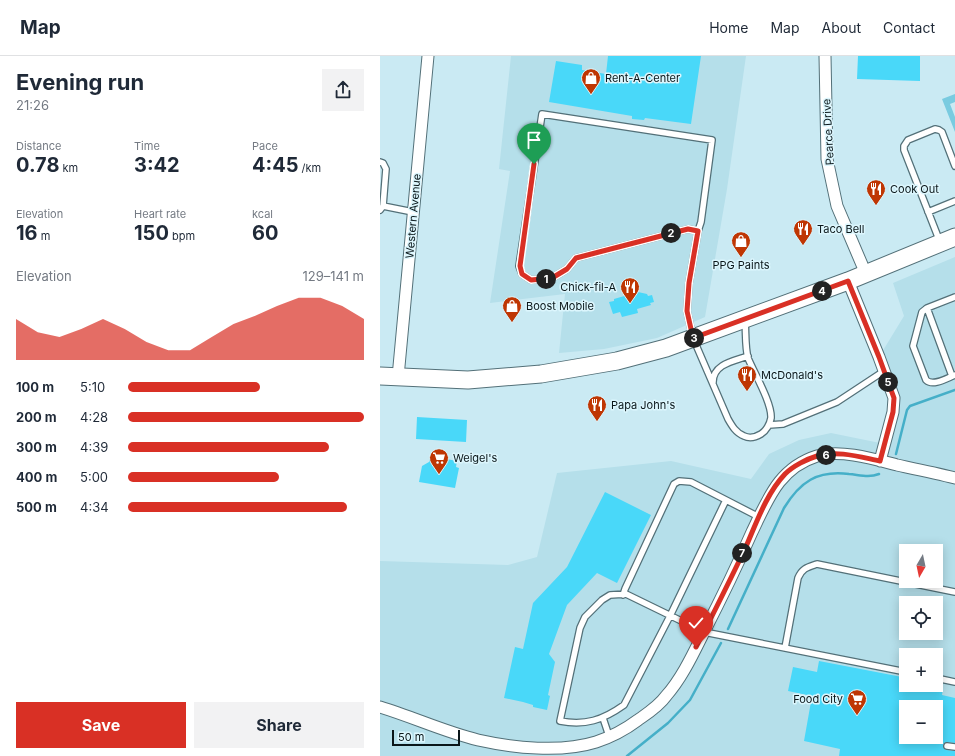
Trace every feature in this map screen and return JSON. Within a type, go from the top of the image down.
[{"type":"main road","points":[[380,376],[468,380],[541,374],[617,362],[666,348],[745,319],[848,281],[951,239]]},
{"type":"street","name":"Western Avenue","points":[[398,376],[428,56]]},
{"type":"street","name":"Pearce Drive","points":[[825,56],[827,159],[837,206],[866,274]]},
{"type":"street","points":[[848,281],[894,398],[893,412],[880,461]]},
{"type":"street","points":[[380,707],[455,734],[508,745],[568,747],[596,742],[625,730],[650,712],[667,696],[704,632],[766,501],[786,473],[800,464],[818,456],[834,454],[880,461],[955,478]]},
{"type":"lane","points":[[698,231],[688,229],[576,258],[567,269],[552,278],[531,280],[522,274],[520,266],[542,114],[712,140],[703,208],[689,283],[687,311],[693,338],[728,419],[734,430],[740,435],[748,438],[757,437],[764,432],[769,426],[771,419],[770,409],[748,356],[745,319]]},
{"type":"lane","points":[[951,239],[928,212],[904,150],[904,146],[908,140],[935,129],[939,130],[942,132],[955,166]]},
{"type":"lane","points":[[380,162],[383,163],[386,169],[382,208],[413,212]]},
{"type":"lane","points":[[928,212],[955,201]]},
{"type":"lane","points":[[927,308],[954,376],[933,384],[926,380],[913,346],[922,312],[927,308],[955,297]]},
{"type":"lane","points":[[713,385],[713,377],[716,371],[722,366],[748,356]]},
{"type":"lane","points":[[769,426],[783,424],[837,402],[884,370]]},
{"type":"lane","points":[[623,595],[674,484],[679,481],[690,482],[759,517]]},
{"type":"lane","points":[[726,500],[670,616],[628,700],[624,705],[603,718],[571,723],[560,721],[583,620],[602,600],[610,596],[626,594],[670,616],[704,632],[899,671]]},
{"type":"lane","points":[[785,648],[798,578],[801,571],[817,564],[955,592]]},
{"type":"lane","points":[[943,679],[955,682]]},
{"type":"lane","points":[[603,718],[609,736]]},
{"type":"lane","points":[[947,746],[955,747]]},
{"type":"shaded area","points":[[511,56],[746,56],[727,189],[705,317],[657,338],[604,349],[559,353],[565,294],[490,303],[510,171],[499,169]]},
{"type":"shaded area","points":[[955,94],[955,102],[950,104],[955,117],[955,132],[942,99]]},
{"type":"shaded area","points":[[955,257],[955,756],[380,756],[380,561],[508,565],[537,557],[557,473],[671,461],[751,479],[769,454],[799,440],[831,433],[885,444],[893,412],[879,357],[904,316],[893,283]]},
{"type":"building","points":[[608,56],[701,56],[691,124],[645,118],[644,120],[632,119],[632,116],[549,102],[556,61],[582,65],[582,70],[606,74]]},
{"type":"building","points":[[858,56],[920,56],[920,81],[857,79]]},
{"type":"building","name":"Chick-fil-A","points":[[638,292],[647,294],[648,296],[652,295],[654,302],[650,303],[651,305],[637,309],[638,313],[622,317],[620,312],[613,314],[609,302],[614,301],[614,299]]},
{"type":"building","name":"Weigel's","points":[[417,417],[467,420],[466,442],[416,439]]},
{"type":"building","name":"Weigel's","points":[[430,456],[457,461],[456,467],[459,468],[455,488],[419,482],[422,466],[429,462]]},
{"type":"building","points":[[605,492],[651,515],[617,583],[597,573],[567,605],[549,654],[555,662],[548,695],[550,696],[547,710],[533,707],[533,705],[523,702],[504,698],[515,647],[523,649],[533,603],[567,567]]},
{"type":"building","name":"Food City","points":[[819,661],[899,676],[899,692],[942,692],[942,695],[955,698],[955,743],[946,742],[943,744],[943,747],[946,750],[955,751],[955,756],[839,756],[840,749],[804,741],[812,696],[788,691],[793,667],[817,672]]},
{"type":"waterway","points":[[896,454],[907,410],[910,406],[955,390]]},
{"type":"waterway","points":[[728,629],[784,508],[796,491],[810,480],[828,474],[838,473],[868,476],[879,474]]},
{"type":"waterway","points":[[627,756],[668,723],[690,700],[721,643]]},
{"type":"place","name":"Rent-A-Center","points":[[591,95]]},
{"type":"place","name":"Cook Out","points":[[876,206]]},
{"type":"place","name":"Taco Bell","points":[[803,246]]},
{"type":"place","name":"PPG Paints","points":[[741,258]]},
{"type":"place","name":"Chick-fil-A","points":[[630,304]]},
{"type":"place","name":"Boost Mobile","points":[[512,323]]},
{"type":"place","name":"McDonald's","points":[[747,392]]},
{"type":"place","name":"Papa John's","points":[[597,422]]},
{"type":"place","name":"Weigel's","points":[[439,475]]},
{"type":"place","name":"Food City","points":[[857,716]]},
{"type":"route","points":[[534,164],[520,266],[522,274],[531,280],[552,278],[567,269],[576,258],[688,229],[698,231],[689,283],[687,311],[693,338],[848,281],[894,398],[893,412],[880,461],[848,455],[834,454],[818,456],[800,464],[786,473],[766,501],[725,591],[696,647]]}]
